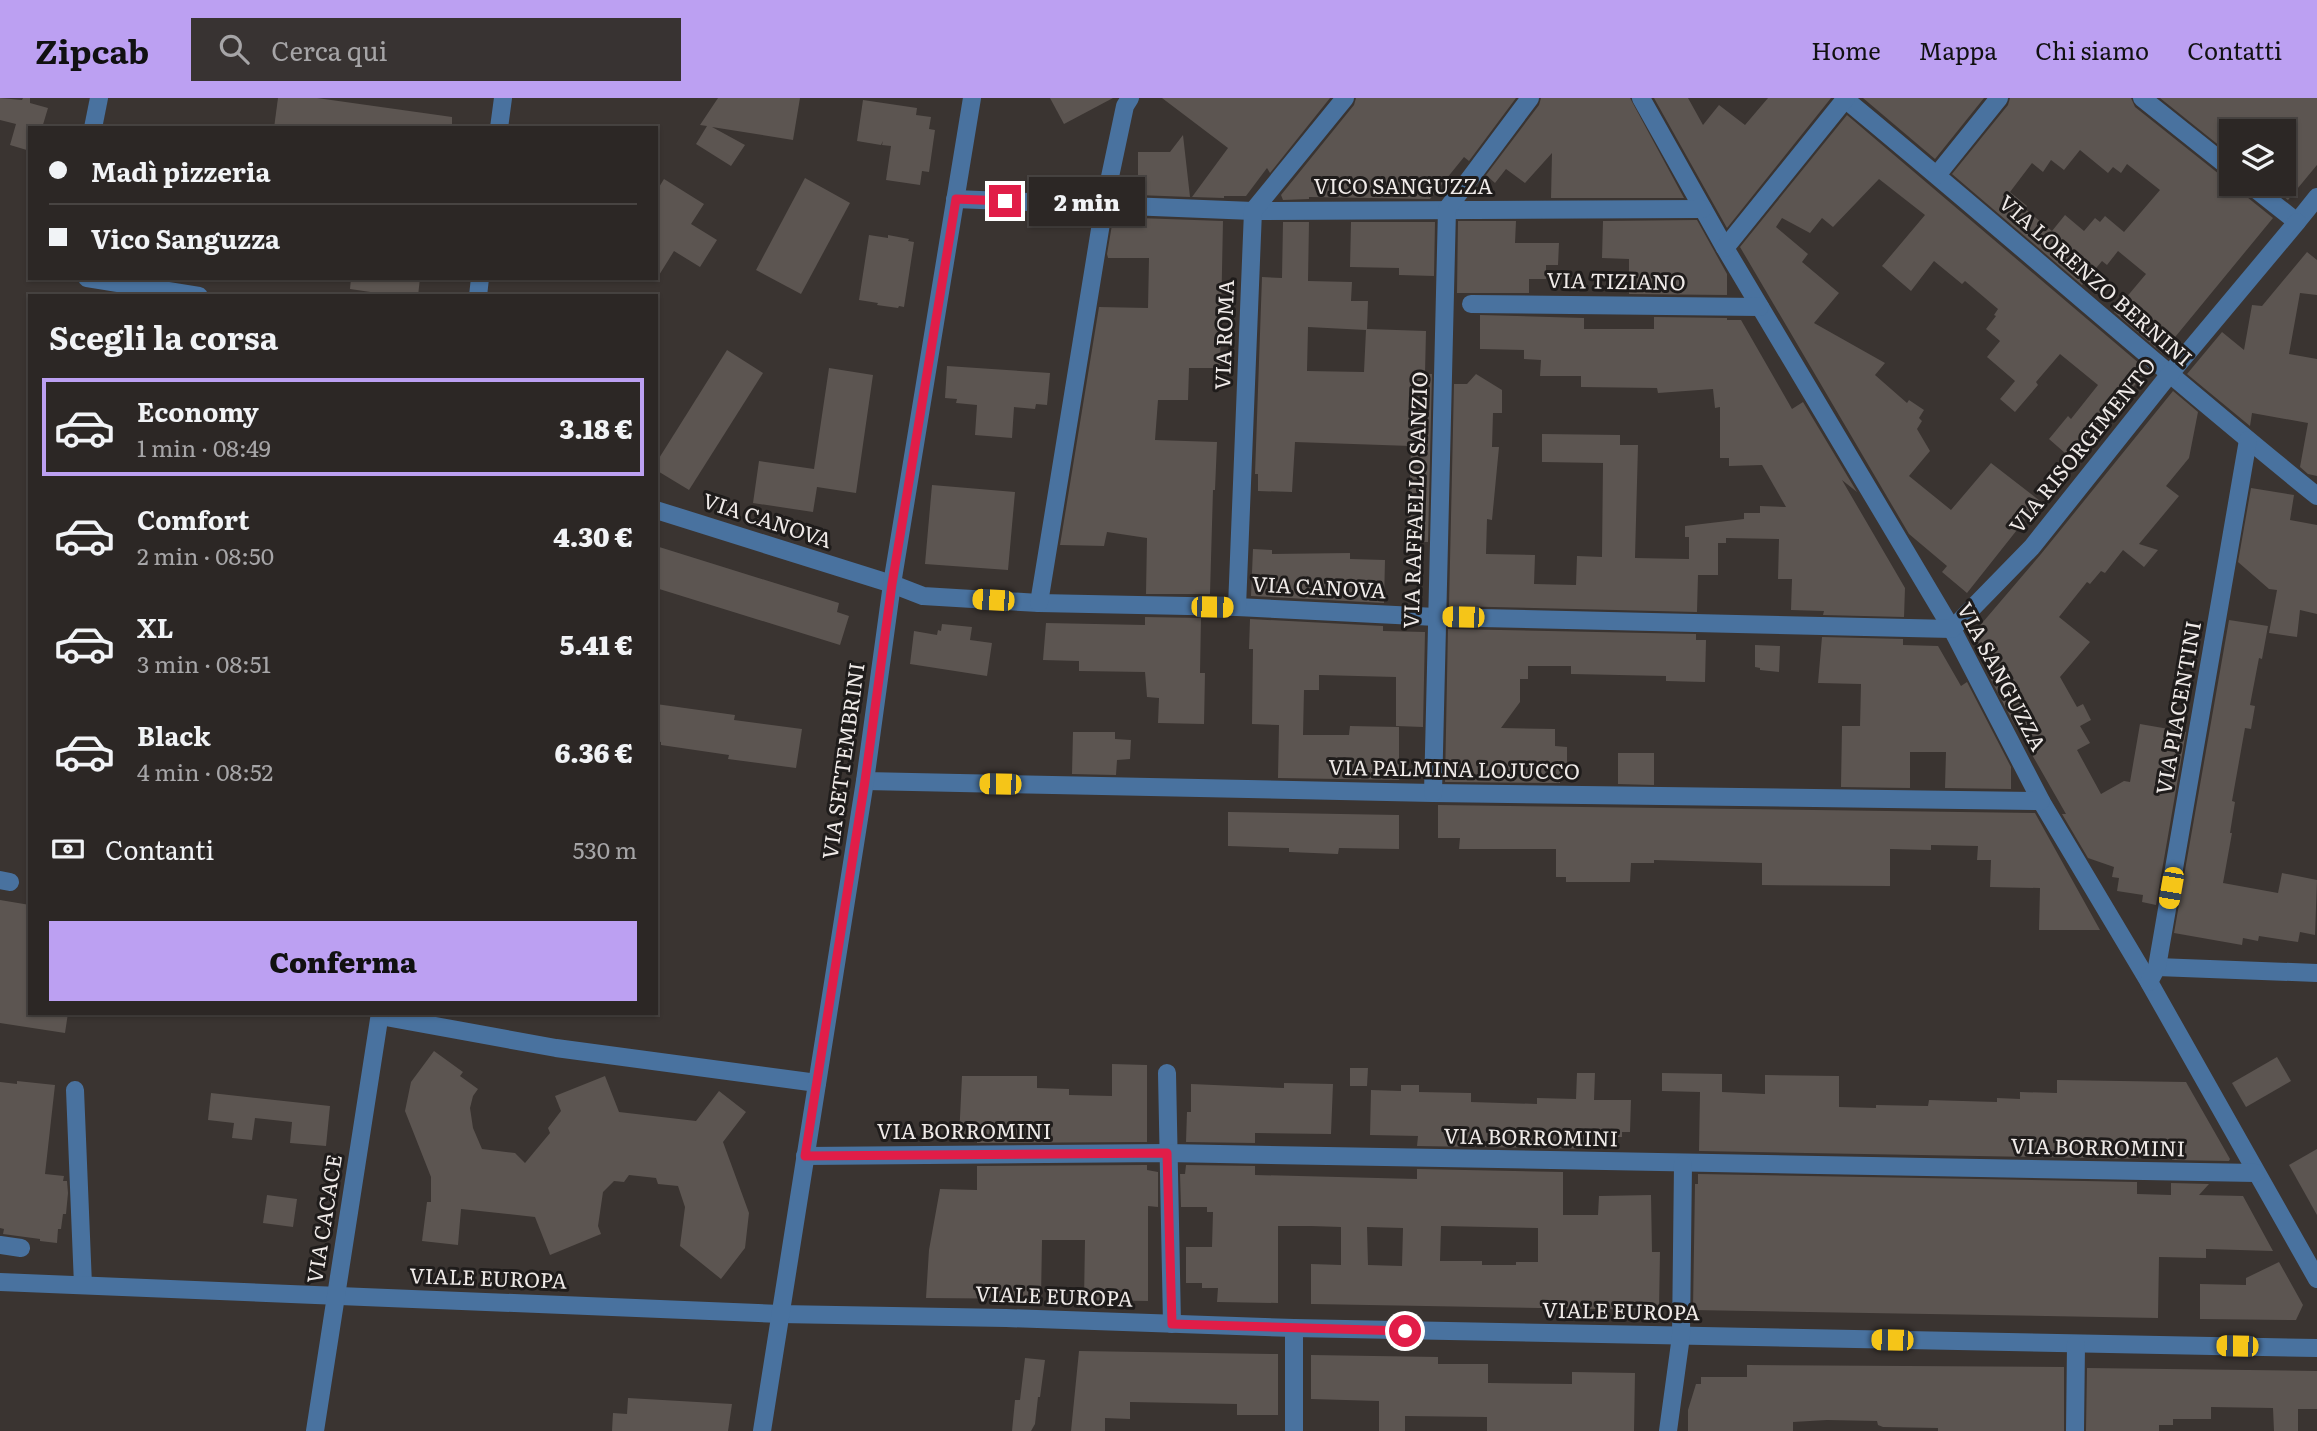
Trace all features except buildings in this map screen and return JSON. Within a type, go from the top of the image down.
[{"type":"street","points":[[93,126],[99,98]]},
{"type":"street","points":[[499,126],[503,98]]},
{"type":"street","points":[[1039,603],[1104,205],[1125,106],[1130,98]]},
{"type":"street","points":[[1253,211],[1345,98]]},
{"type":"street","points":[[1447,209],[1530,98]]},
{"type":"street","name":"VIA SANGUZZA","points":[[1641,98],[1725,248],[1952,629],[2041,801],[2153,975],[2256,1173],[2317,1279]]},
{"type":"street","points":[[1937,175],[1999,98]]},
{"type":"street","points":[[2142,98],[2219,159]]},
{"type":"street","name":"VIA SETTEMBRINI","points":[[762,1431],[865,781],[892,584],[956,199],[967,99]]},
{"type":"street","points":[[1725,248],[1846,99]]},
{"type":"street","name":"VIA LORENZO BERNINI","points":[[1846,99],[2169,375],[2317,496]]},
{"type":"street","points":[[2264,196],[2297,222]]},
{"type":"street","name":"VIA RISORGIMENTO","points":[[1952,629],[2032,547],[2169,375],[2317,197]]},
{"type":"street","name":"VICO SANGUZZA","points":[[956,199],[1253,211],[1703,209]]},
{"type":"street","name":"VIA RAFFAELLO SANZIO","points":[[1433,793],[1447,209]]},
{"type":"street","name":"VIA ROMA","points":[[1237,607],[1253,211]]},
{"type":"street","points":[[100,280],[187,294]]},
{"type":"street","name":"VIA TIZIANO","points":[[1471,304],[1760,307]]},
{"type":"street","name":"VIA PIACENTINI","points":[[2153,975],[2248,440]]},
{"type":"street","name":"VIA CANOVA","points":[[658,511],[923,596],[1039,603],[1237,607],[1436,617],[1952,629]]},
{"type":"street","name":"VIA PALMINA LOJUCCO","points":[[865,781],[1433,793],[2041,801]]},
{"type":"street","points":[[2153,975],[2317,973]]},
{"type":"street","points":[[380,1015],[556,1048],[817,1083]]},
{"type":"street","name":"VIA CACACE","points":[[315,1431],[380,1015]]},
{"type":"street","points":[[1167,1073],[1172,1324]]},
{"type":"street","points":[[75,1090],[83,1285]]},
{"type":"street","name":"VIA BORROMINI","points":[[805,1156],[1167,1153],[2256,1173]]},
{"type":"street","points":[[1668,1431],[1681,1336],[1683,1164]]},
{"type":"street","points":[[0,1245],[21,1248]]},
{"type":"street","name":"VIALE EUROPA","points":[[0,1282],[780,1314],[1294,1328],[2317,1348]]},
{"type":"street","points":[[1294,1328],[1294,1431]]},
{"type":"street","points":[[2075,1431],[2076,1344]]},
{"type":"route","points":[[1005,201],[956,199],[892,584],[865,781],[805,1156],[1167,1153],[1172,1324],[1405,1331]]}]
